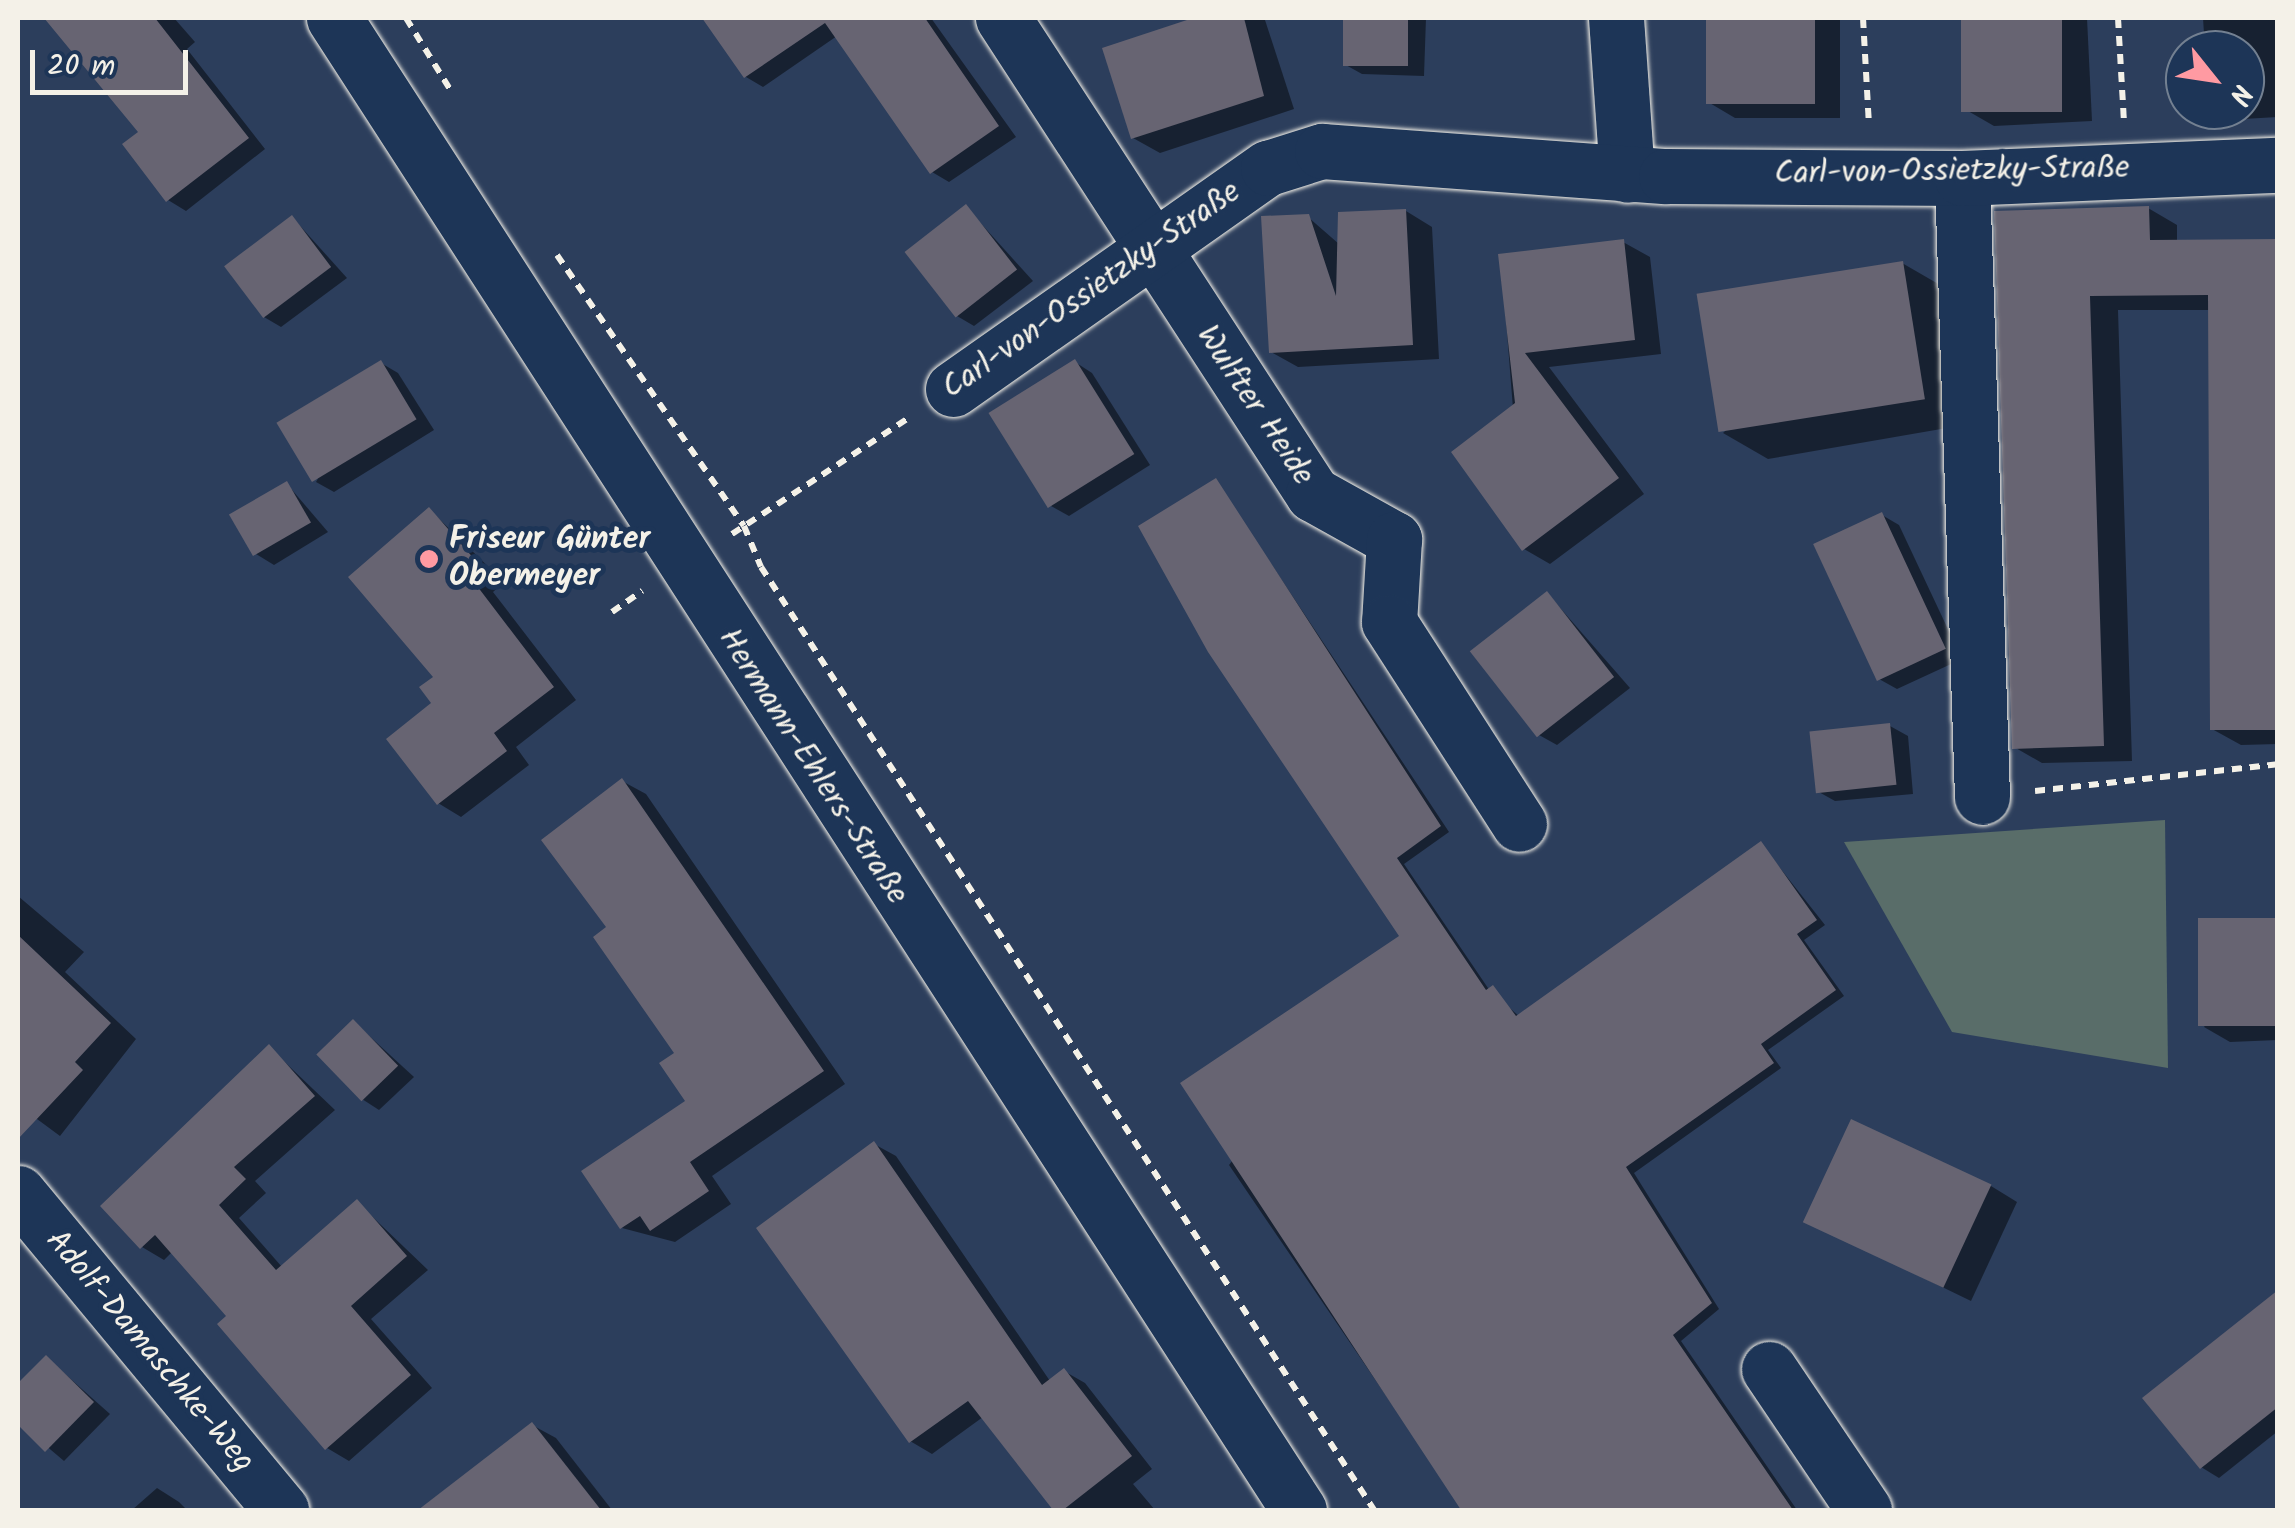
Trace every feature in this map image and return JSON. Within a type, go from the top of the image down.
[{"type":"street","name":"Hermann-Ehlers-Straße","points":[[334,18],[681,565],[1299,1510]]},
{"type":"street","name":"Wulfter Heide","points":[[1002,18],[1148,247],[1313,494],[1394,539],[1389,622],[1519,824]]},
{"type":"street","points":[[1616,18],[1627,175]]},
{"type":"street","name":"Carl-von-Ossietzky-Straße","points":[[953,389],[1148,247],[1268,168],[1322,151],[1627,175],[1962,178],[2278,165]]},
{"type":"street","points":[[1962,178],[1982,797]]},
{"type":"street","name":"Adolf-Damaschke-Weg","points":[[18,1193],[280,1510]]},
{"type":"street","points":[[1769,1368],[1864,1510]]},
{"type":"path","points":[[406,18],[459,104]]},
{"type":"path","points":[[1863,18],[1872,176]]},
{"type":"path","points":[[2118,18],[2127,169]]},
{"type":"path","points":[[554,250],[744,526],[761,567],[1374,1510]]},
{"type":"path","name":"Carl-von-Ossietzky-Straße","points":[[612,612],[953,389]]},
{"type":"path","points":[[1982,797],[2278,764]]},
{"type":"green space","points":[[2165,820],[2168,1068],[1952,1032],[1844,842]]},
{"type":"building","points":[[44,18],[155,18],[249,138],[166,202],[122,144],[138,132]]},
{"type":"building","points":[[702,18],[925,18],[999,126],[930,174],[825,23],[744,78]]},
{"type":"building","points":[[1193,18],[1244,18],[1264,96],[1131,139],[1102,48]]},
{"type":"building","points":[[1343,18],[1408,18],[1408,66],[1343,66]]},
{"type":"building","points":[[1706,18],[1815,18],[1815,104],[1706,104]]},
{"type":"building","points":[[1961,18],[2062,18],[2062,112],[1961,112]]},
{"type":"building","points":[[966,204],[1017,269],[956,317],[905,252]]},
{"type":"building","points":[[2149,206],[2150,240],[2278,239],[2278,730],[2210,730],[2208,295],[2090,296],[2104,746],[2012,749],[1994,211]]},
{"type":"building","points":[[1406,209],[1413,345],[1269,353],[1261,216],[1309,214],[1336,296],[1338,212]]},
{"type":"building","points":[[292,215],[331,267],[263,318],[224,266]]},
{"type":"building","points":[[1624,239],[1635,340],[1525,353],[1619,478],[1522,551],[1451,452],[1515,403],[1498,254]]},
{"type":"building","points":[[1903,261],[1925,399],[1718,432],[1697,294]]},
{"type":"building","points":[[1075,359],[1134,454],[1048,508],[988,413]]},
{"type":"building","points":[[381,360],[417,419],[312,482],[276,423]]},
{"type":"building","points":[[1216,478],[1441,826],[1397,858],[1486,990],[1493,985],[1516,1016],[1761,841],[1817,920],[1797,934],[1836,990],[1761,1044],[1774,1063],[1626,1167],[1712,1303],[1673,1335],[1793,1510],[1461,1510],[1180,1083],[1399,936],[1208,652],[1138,526]]},
{"type":"building","points":[[287,481],[311,523],[253,556],[229,514]]},
{"type":"building","points":[[429,507],[482,568],[471,578],[554,687],[494,733],[507,751],[437,805],[386,739],[431,703],[419,687],[433,677],[348,577]]},
{"type":"building","points":[[1882,512],[1946,649],[1877,681],[1813,544]]},
{"type":"building","points":[[1547,591],[1614,677],[1537,737],[1470,651]]},
{"type":"building","points":[[1890,723],[1896,785],[1816,793],[1809,731]]},
{"type":"building","points":[[622,778],[824,1071],[690,1162],[709,1191],[650,1231],[640,1216],[620,1229],[581,1171],[685,1101],[659,1063],[674,1053],[593,937],[606,927],[541,840]]},
{"type":"building","points":[[2198,918],[2278,918],[2278,1026],[2198,1026]]},
{"type":"building","points":[[18,935],[111,1023],[75,1062],[83,1070],[18,1139]]},
{"type":"building","points":[[353,1019],[398,1066],[361,1101],[316,1054]]},
{"type":"building","points":[[269,1044],[315,1096],[234,1167],[246,1179],[219,1205],[276,1270],[357,1199],[407,1256],[351,1306],[411,1375],[325,1450],[217,1324],[226,1316],[155,1235],[140,1249],[100,1206]]},
{"type":"building","points":[[1851,1119],[1991,1185],[1943,1288],[1803,1222]]},
{"type":"building","points":[[874,1141],[1042,1385],[1064,1368],[1132,1456],[1063,1510],[1053,1510],[968,1401],[909,1443],[756,1228]]},
{"type":"building","points":[[2278,1290],[2278,1407],[2200,1469],[2142,1398]]},
{"type":"building","points":[[46,1355],[94,1402],[45,1452],[18,1425],[18,1383]]},
{"type":"building","points":[[532,1422],[601,1510],[418,1510]]},
{"type":"place","name":"Friseur Günter Obermeyer","points":[[429,559]]}]
